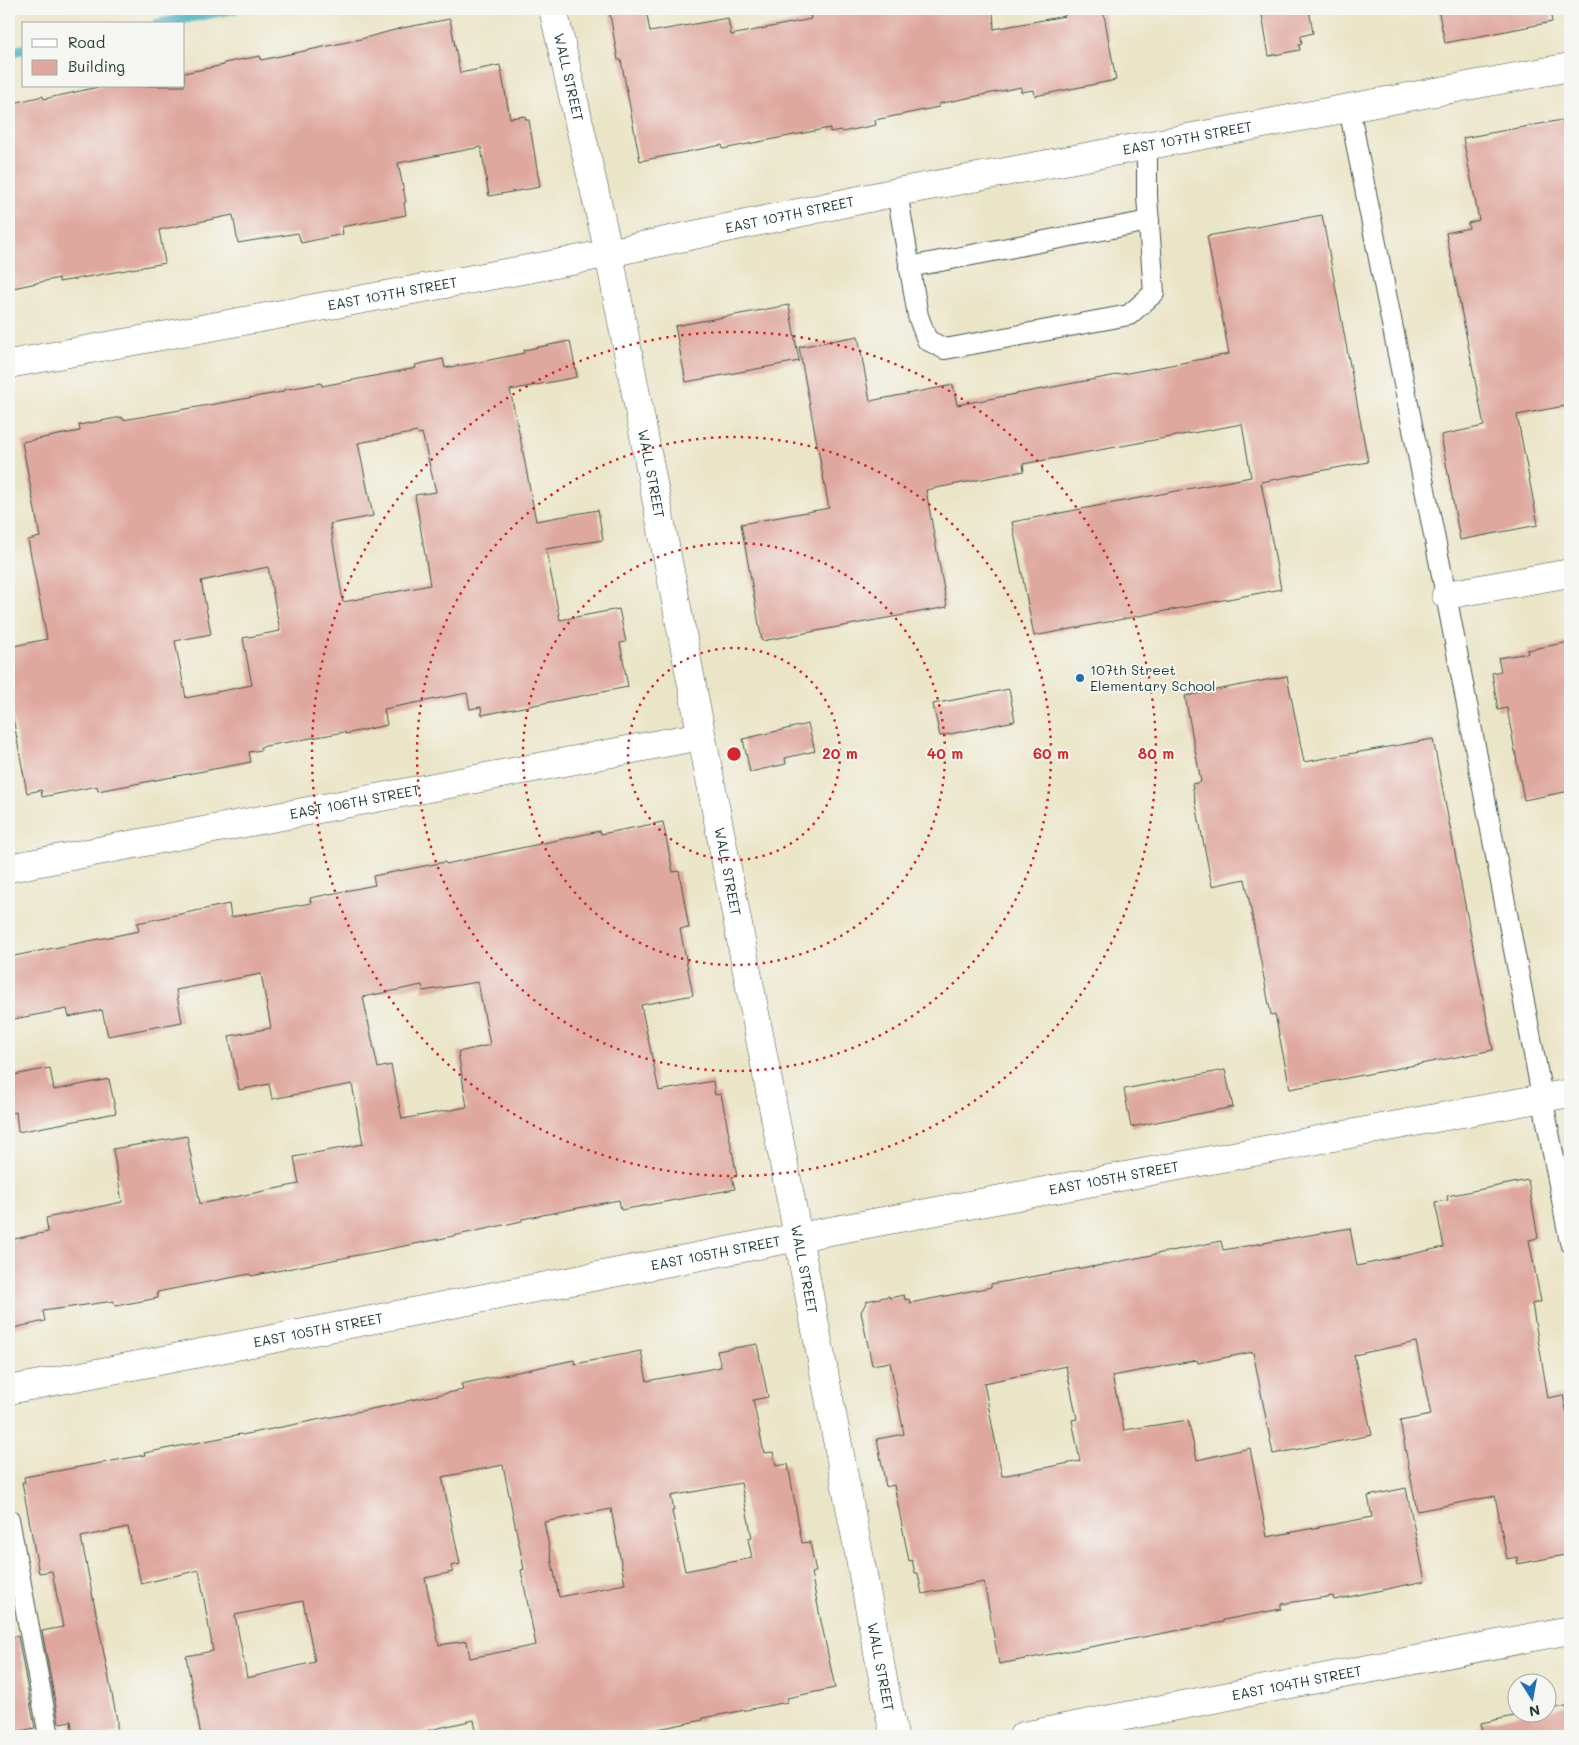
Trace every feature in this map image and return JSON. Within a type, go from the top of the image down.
[{"type":"street","name":"WALL STREET","points":[[553,9],[610,254],[894,1736]]},
{"type":"street","name":"EAST 107TH STREET","points":[[9,364],[610,254],[897,192],[1570,67]]},
{"type":"street","points":[[1446,596],[1570,573]]},
{"type":"street","name":"EAST 106TH STREET","points":[[9,868],[701,736]]},
{"type":"street","name":"EAST 105TH STREET","points":[[9,1390],[798,1238],[1570,1093]]},
{"type":"street","name":"EAST 104TH STREET","points":[[1023,1736],[1570,1630]]},
{"type":"lane","points":[[1349,108],[1446,596],[1570,1242]]},
{"type":"lane","points":[[897,192],[918,316],[927,340],[945,349],[1129,315],[1154,293],[1149,222],[1147,146]]},
{"type":"lane","points":[[909,267],[1149,222]]},
{"type":"lane","points":[[9,1519],[49,1736]]},
{"type":"building","points":[[609,9],[646,9],[650,32],[728,18],[731,35],[811,19],[809,9],[993,9],[994,29],[1065,16],[1063,9],[1103,9],[1116,80],[1035,96],[1034,90],[1021,92],[1021,87],[938,104],[939,107],[875,120],[876,125],[842,132],[841,130],[830,132],[830,128],[723,149],[722,145],[640,161],[621,60],[618,60]]},
{"type":"building","points":[[1261,9],[1309,9],[1313,33],[1301,36],[1302,44],[1299,45],[1300,50],[1269,56]]},
{"type":"building","points":[[1438,9],[1550,9],[1552,22],[1445,43]]},
{"type":"building","points":[[450,19],[460,73],[500,65],[510,118],[525,116],[526,120],[529,120],[540,187],[489,196],[481,147],[398,163],[406,202],[404,203],[406,215],[342,227],[343,234],[301,243],[298,233],[238,243],[233,215],[159,230],[165,263],[59,282],[59,278],[9,289],[9,104],[43,96],[44,99],[94,88],[185,88],[185,73],[260,56],[261,60],[357,40],[402,28]]},
{"type":"building","points":[[1562,120],[1570,165],[1570,405],[1517,415],[1538,525],[1460,540],[1441,435],[1484,426],[1446,233],[1469,228],[1468,223],[1479,220],[1463,138]]},
{"type":"building","points":[[1322,215],[1368,462],[1261,482],[1281,589],[1034,636],[1012,522],[1251,477],[1242,424],[1023,464],[1024,471],[926,490],[947,607],[762,641],[741,524],[829,508],[799,347],[858,336],[870,401],[953,385],[957,405],[1229,354],[1207,236]]},
{"type":"building","points":[[789,305],[799,361],[686,382],[675,326]]},
{"type":"building","points":[[570,341],[577,377],[510,390],[536,521],[598,510],[603,540],[546,549],[560,620],[619,609],[626,642],[620,643],[628,687],[482,715],[481,707],[470,709],[467,693],[384,709],[387,725],[345,734],[345,732],[260,747],[261,750],[249,752],[251,762],[98,791],[97,786],[42,797],[41,790],[27,793],[9,696],[9,647],[47,639],[28,540],[40,537],[22,442],[80,431],[79,425],[122,417],[123,420],[283,392],[283,390],[321,383],[322,386],[416,368],[415,365],[443,359],[445,368],[475,363],[524,353],[524,350]],"holes":[[[417,432],[418,434],[422,433],[436,492],[415,495],[430,585],[343,602],[330,524],[373,516],[358,443]],[[268,567],[280,631],[243,638],[252,685],[186,698],[175,641],[211,634],[201,581]]]},
{"type":"building","points":[[1570,642],[1570,791],[1524,800],[1507,708],[1498,710],[1492,673],[1501,671],[1498,658],[1528,653],[1527,650]]},
{"type":"building","points":[[1287,676],[1304,762],[1433,739],[1493,1050],[1290,1089],[1275,1014],[1271,1015],[1245,879],[1212,886],[1192,784],[1201,782],[1185,696]]},
{"type":"building","points":[[1009,689],[1015,721],[940,736],[933,704]]},
{"type":"building","points":[[808,724],[815,751],[785,758],[786,764],[750,772],[743,739]]},
{"type":"building","points":[[663,822],[673,872],[679,871],[689,928],[680,929],[693,995],[641,1005],[659,1091],[713,1081],[715,1095],[721,1094],[737,1176],[732,1177],[735,1189],[621,1210],[619,1200],[522,1219],[522,1221],[435,1240],[251,1276],[250,1274],[157,1292],[158,1298],[115,1306],[114,1301],[43,1311],[45,1321],[9,1329],[9,1243],[14,1242],[14,1239],[48,1232],[46,1218],[122,1202],[113,1149],[187,1136],[200,1204],[299,1184],[294,1157],[363,1144],[352,1084],[272,1099],[269,1084],[239,1090],[229,1036],[271,1028],[261,974],[176,990],[182,1022],[108,1036],[102,1010],[69,1017],[67,1009],[9,1020],[9,957],[139,931],[137,923],[229,904],[231,917],[311,903],[310,898],[375,885],[373,876],[445,862],[446,864],[600,831],[601,834]],"holes":[[[478,982],[490,1045],[458,1052],[467,1107],[402,1119],[391,1065],[378,1068],[363,997],[422,985],[423,991]]]},
{"type":"building","points":[[50,1068],[54,1090],[109,1079],[116,1113],[18,1132],[16,1112],[9,1113],[9,1076]]},
{"type":"building","points":[[1225,1070],[1233,1107],[1131,1127],[1124,1089]]},
{"type":"building","points":[[1528,1180],[1538,1238],[1529,1240],[1541,1302],[1532,1304],[1548,1398],[1563,1395],[1567,1414],[1570,1414],[1570,1554],[1518,1564],[1517,1557],[1507,1559],[1495,1496],[1417,1511],[1400,1421],[1431,1415],[1416,1342],[1354,1355],[1372,1435],[1273,1454],[1253,1352],[1198,1363],[1197,1360],[1112,1376],[1124,1430],[1188,1420],[1197,1460],[1250,1448],[1267,1537],[1372,1517],[1368,1496],[1406,1488],[1425,1581],[1334,1600],[1333,1596],[1281,1604],[1281,1609],[1223,1620],[1223,1622],[999,1664],[984,1582],[922,1594],[918,1573],[915,1573],[912,1560],[909,1561],[894,1485],[886,1487],[877,1439],[904,1434],[890,1362],[872,1365],[861,1312],[867,1301],[904,1295],[905,1300],[909,1299],[910,1303],[991,1287],[991,1284],[1092,1267],[1221,1241],[1223,1250],[1350,1228],[1357,1266],[1444,1247],[1435,1202],[1448,1200],[1447,1196]],"holes":[[[1066,1366],[1077,1419],[1072,1420],[1080,1461],[1002,1476],[984,1383]]]},
{"type":"building","points":[[757,1344],[768,1397],[753,1400],[764,1453],[773,1452],[776,1466],[788,1464],[802,1543],[810,1542],[816,1572],[811,1573],[835,1688],[787,1698],[788,1702],[616,1736],[477,1736],[474,1720],[403,1736],[201,1736],[186,1656],[213,1651],[199,1570],[141,1584],[128,1527],[81,1537],[117,1720],[117,1732],[97,1736],[73,1736],[71,1721],[59,1723],[42,1631],[63,1627],[52,1571],[39,1573],[22,1482],[25,1482],[24,1477],[145,1455],[144,1453],[463,1390],[461,1384],[574,1360],[575,1364],[641,1351],[647,1381],[721,1367],[717,1351]],"holes":[[[503,1465],[524,1569],[521,1570],[536,1645],[470,1658],[467,1641],[439,1645],[425,1578],[453,1572],[451,1566],[460,1564],[442,1477]],[[741,1483],[752,1538],[748,1539],[752,1558],[685,1571],[672,1511],[674,1510],[671,1496]],[[611,1509],[625,1584],[559,1597],[544,1522]],[[303,1601],[315,1662],[247,1678],[235,1615]]]},
{"type":"building","points":[[18,1636],[35,1728],[9,1733],[9,1638]]},
{"type":"building","points":[[1570,1705],[1570,1736],[1482,1736],[1481,1723],[1506,1718],[1506,1722],[1556,1722],[1556,1708]]},
{"type":"waterway","points":[[167,22],[234,9]]},
{"type":"waterway","points":[[9,52],[22,49]]},
{"type":"place","name":"107th Street Elementary School","points":[[1080,678]]}]
